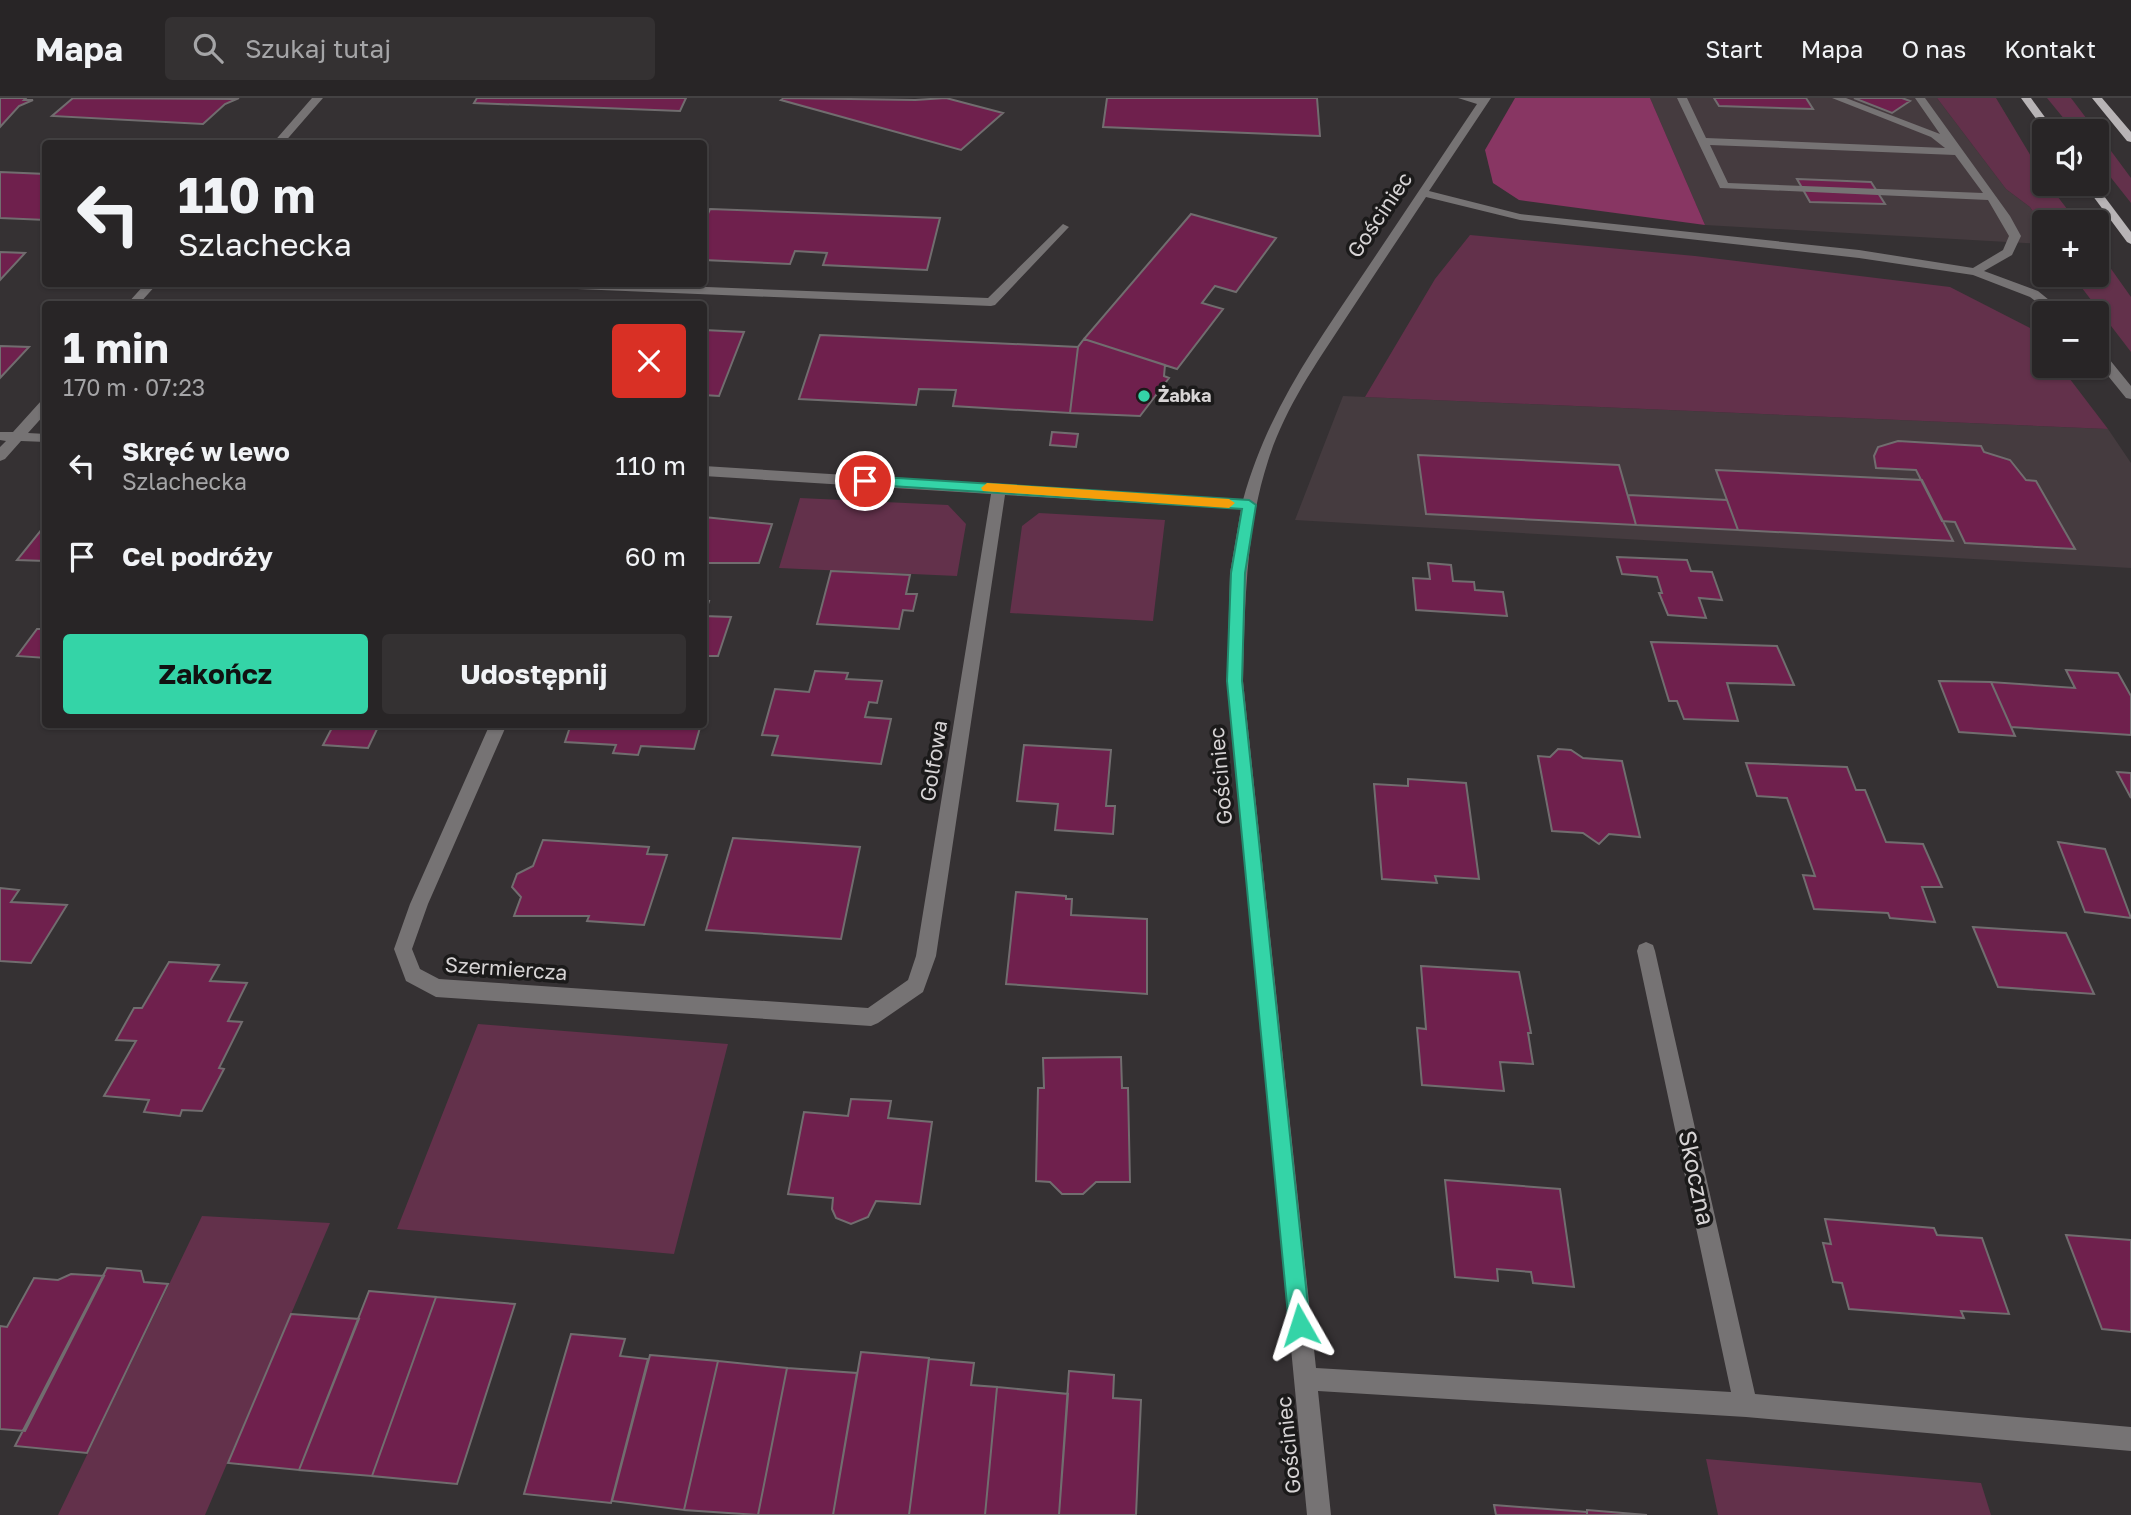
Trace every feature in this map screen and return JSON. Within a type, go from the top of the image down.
[{"type":"main road","points":[[2026,98],[2041,119]]},
{"type":"main road","points":[[2097,98],[2131,139]]},
{"type":"main road","points":[[2098,196],[2131,240]]},
{"type":"street","points":[[281,140],[318,98]]},
{"type":"street","points":[[1463,98],[1485,100]]},
{"type":"street","points":[[1682,98],[1724,186],[1990,197]]},
{"type":"street","points":[[1837,98],[1935,135],[1958,152]]},
{"type":"street","points":[[1920,98],[2015,236],[2008,252],[1975,272]]},
{"type":"street","name":"Gościniec","points":[[1319,1515],[1235,681],[1238,573],[1249,505],[1261,460],[1288,399],[1485,100]]},
{"type":"street","points":[[1702,141],[1958,152]]},
{"type":"street","points":[[1422,193],[1520,217],[1859,254],[1975,272],[2034,294],[2043,301]]},
{"type":"street","points":[[626,287],[991,302],[1063,227]]},
{"type":"street","points":[[136,301],[148,287]]},
{"type":"street","points":[[2109,368],[2131,396]]},
{"type":"street","points":[[0,456],[42,408]]},
{"type":"street","points":[[0,436],[42,439]]},
{"type":"street","points":[[707,471],[1249,505]]},
{"type":"street","name":"Golfowa","points":[[871,1017],[916,986],[926,956],[999,488]]},
{"type":"street","name":"Szermiercza","points":[[497,728],[419,904],[403,948],[413,975],[436,988],[871,1017]]},
{"type":"street","name":"Skoczna","points":[[1646,951],[1746,1405]]},
{"type":"street","points":[[1305,1379],[1746,1405],[2131,1439]]},
{"type":"shaded area","points":[[1515,98],[1650,98],[1705,225],[1519,200],[1493,183],[1485,150]]},
{"type":"shaded area","points":[[1650,98],[1937,98],[2006,189],[2032,210],[2032,243],[1705,225]]},
{"type":"shaded area","points":[[1937,98],[1996,98],[2032,158],[2032,196],[2057,196],[2068,210],[2032,210],[2006,189]]},
{"type":"shaded area","points":[[2047,98],[2071,98],[2087,119],[2064,119]]},
{"type":"shaded area","points":[[2109,148],[2131,178],[2131,203],[2109,175]]},
{"type":"shaded area","points":[[1470,235],[1695,256],[1950,287],[2032,329],[2032,378],[2069,378],[2108,429],[1365,397],[1435,279]]},
{"type":"shaded area","points":[[2109,266],[2131,297],[2131,352],[2109,323],[2109,301],[2092,301],[2081,287],[2109,287]]},
{"type":"shaded area","points":[[1343,396],[2108,429],[2131,463],[2131,568],[1295,520]]},
{"type":"shaded area","points":[[800,498],[948,505],[966,524],[957,576],[779,568]]},
{"type":"shaded area","points":[[1039,513],[1165,520],[1153,621],[1010,613],[1022,526]]},
{"type":"shaded area","points":[[478,1024],[728,1044],[674,1254],[397,1229]]},
{"type":"shaded area","points":[[202,1216],[330,1223],[205,1515],[58,1515]]},
{"type":"shaded area","points":[[1706,1459],[1981,1483],[1991,1515],[1718,1515]]},
{"type":"building","points":[[0,98],[33,100],[19,106],[0,127]]},
{"type":"building","points":[[73,98],[239,98],[225,104],[203,124],[52,116]]},
{"type":"building","points":[[477,98],[686,98],[680,111],[474,103]]},
{"type":"building","points":[[946,98],[1003,113],[961,150],[781,100]]},
{"type":"building","points":[[1107,98],[1317,98],[1320,136],[1103,127]]},
{"type":"building","points":[[1714,98],[1806,98],[1813,109],[1719,106]]},
{"type":"building","points":[[1854,98],[1902,98],[1910,101],[1892,113]]},
{"type":"building","points":[[0,172],[42,174],[42,220],[0,218]]},
{"type":"building","points":[[1797,179],[1871,182],[1885,204],[1810,202]]},
{"type":"building","points":[[710,209],[940,218],[927,270],[823,265],[827,253],[795,251],[790,264],[707,260],[707,216]]},
{"type":"building","points":[[1191,214],[1276,238],[1236,292],[1215,286],[1202,303],[1223,309],[1177,369],[1084,339]]},
{"type":"building","points":[[0,252],[25,253],[0,280]]},
{"type":"building","points":[[707,330],[744,332],[719,396],[707,395]]},
{"type":"building","points":[[820,335],[1078,347],[1070,413],[953,406],[956,390],[919,389],[916,405],[799,399]]},
{"type":"building","points":[[1084,339],[1165,365],[1164,376],[1169,378],[1140,416],[1070,413],[1078,347]]},
{"type":"building","points":[[0,346],[29,347],[0,378]]},
{"type":"building","points":[[1052,432],[1078,434],[1076,447],[1050,445]]},
{"type":"building","points":[[1898,441],[1981,446],[1984,452],[2010,460],[2026,480],[2036,481],[2075,549],[1965,543],[1955,522],[1942,521],[1916,470],[1876,468],[1874,456],[1878,447]]},
{"type":"building","points":[[1418,455],[1619,465],[1636,525],[1426,514]]},
{"type":"building","points":[[1716,470],[1922,480],[1953,541],[1738,530]]},
{"type":"building","points":[[1628,495],[1727,500],[1738,530],[1636,525]]},
{"type":"building","points":[[707,517],[772,524],[759,563],[707,563]]},
{"type":"building","points":[[42,529],[42,561],[17,560]]},
{"type":"building","points":[[1617,557],[1687,560],[1691,571],[1712,572],[1722,600],[1699,598],[1706,618],[1668,615],[1659,593],[1662,593],[1657,577],[1622,574]]},
{"type":"building","points":[[1428,563],[1451,565],[1453,581],[1474,582],[1475,590],[1503,592],[1507,616],[1416,610],[1413,578],[1430,579]]},
{"type":"building","points":[[831,571],[910,575],[906,594],[917,594],[913,611],[903,610],[899,629],[817,624]]},
{"type":"building","points":[[707,616],[731,617],[718,656],[707,656]]},
{"type":"building","points":[[37,629],[42,629],[42,658],[17,656]]},
{"type":"building","points":[[1651,642],[1777,646],[1794,685],[1727,683],[1738,721],[1684,719],[1677,701],[1669,701]]},
{"type":"building","points":[[2066,670],[2118,673],[2131,696],[2131,735],[2011,727],[1991,682],[2075,688]]},
{"type":"building","points":[[815,671],[848,673],[846,679],[882,681],[877,703],[869,702],[865,717],[891,719],[881,764],[772,755],[778,736],[762,735],[775,689],[809,692]]},
{"type":"building","points":[[1939,681],[1991,682],[2015,736],[1959,732]]},
{"type":"building","points":[[332,728],[378,728],[368,748],[323,745]]},
{"type":"building","points":[[570,728],[700,728],[694,749],[641,746],[638,755],[613,753],[616,745],[565,742]]},
{"type":"building","points":[[1024,745],[1111,750],[1106,806],[1115,806],[1113,834],[1055,830],[1058,804],[1017,801]]},
{"type":"building","points":[[1558,749],[1571,750],[1583,758],[1622,761],[1640,837],[1609,834],[1599,844],[1583,833],[1552,831],[1538,756],[1550,757]]},
{"type":"building","points":[[1746,763],[1847,767],[1856,790],[1865,790],[1886,842],[1923,844],[1942,887],[1922,887],[1935,922],[1890,918],[1888,913],[1814,909],[1803,875],[1815,876],[1787,798],[1757,796]]},
{"type":"building","points":[[2117,772],[2131,773],[2131,798]]},
{"type":"building","points":[[1408,779],[1466,783],[1479,879],[1435,876],[1437,883],[1382,879],[1374,784],[1408,786]]},
{"type":"building","points":[[733,838],[860,847],[841,939],[706,930]]},
{"type":"building","points":[[543,840],[649,847],[647,854],[667,855],[644,925],[587,921],[589,916],[514,916],[521,897],[512,887],[517,874],[533,866]]},
{"type":"building","points":[[2058,842],[2105,849],[2131,918],[2085,912]]},
{"type":"building","points":[[0,888],[19,890],[11,902],[67,905],[31,963],[0,961]]},
{"type":"building","points":[[1016,892],[1066,896],[1066,899],[1072,899],[1071,915],[1147,919],[1147,994],[1006,984]]},
{"type":"building","points":[[1973,927],[2066,933],[2094,994],[1998,987]]},
{"type":"building","points":[[169,962],[219,965],[210,981],[247,983],[228,1021],[242,1022],[219,1068],[224,1069],[202,1111],[182,1110],[180,1116],[144,1112],[149,1100],[104,1096],[136,1041],[116,1040],[134,1008],[142,1008]]},
{"type":"building","points":[[1421,966],[1519,972],[1531,1033],[1528,1033],[1533,1064],[1500,1062],[1504,1091],[1422,1085],[1417,1028],[1426,1029]]},
{"type":"building","points":[[1121,1057],[1122,1088],[1128,1088],[1130,1182],[1096,1182],[1083,1194],[1062,1194],[1050,1182],[1036,1181],[1038,1088],[1044,1088],[1043,1058]]},
{"type":"building","points":[[851,1099],[891,1101],[888,1118],[932,1122],[920,1204],[876,1201],[868,1217],[851,1224],[836,1218],[832,1209],[833,1198],[788,1194],[804,1112],[848,1116]]},
{"type":"building","points":[[1445,1180],[1560,1189],[1574,1287],[1533,1283],[1531,1272],[1497,1269],[1498,1281],[1455,1277]]},
{"type":"building","points":[[1825,1219],[1934,1228],[1937,1235],[1982,1238],[2009,1314],[1961,1311],[1964,1318],[1849,1309],[1842,1283],[1833,1282],[1823,1243],[1831,1244]]},
{"type":"building","points":[[2066,1235],[2131,1240],[2131,1332],[2102,1329]]},
{"type":"building","points":[[107,1268],[141,1271],[144,1282],[168,1284],[87,1453],[15,1446]]},
{"type":"building","points":[[71,1274],[104,1276],[25,1431],[0,1429],[0,1326],[7,1327],[34,1278],[58,1280]]},
{"type":"building","points":[[369,1291],[436,1297],[372,1476],[299,1470]]},
{"type":"building","points":[[436,1297],[515,1304],[457,1484],[372,1476]]},
{"type":"building","points":[[291,1314],[359,1319],[299,1470],[228,1463]]},
{"type":"building","points":[[571,1334],[625,1339],[620,1356],[648,1359],[611,1503],[524,1494]]},
{"type":"building","points":[[861,1352],[929,1358],[909,1515],[833,1515]]},
{"type":"building","points":[[650,1355],[718,1361],[684,1510],[612,1501]]},
{"type":"building","points":[[929,1359],[974,1363],[971,1385],[997,1387],[985,1515],[909,1515]]},
{"type":"building","points":[[718,1361],[787,1368],[758,1515],[684,1510]]},
{"type":"building","points":[[787,1368],[857,1373],[833,1515],[758,1515]]},
{"type":"building","points":[[1069,1371],[1114,1375],[1113,1398],[1141,1400],[1136,1515],[1059,1515]]},
{"type":"building","points":[[997,1387],[1068,1394],[1059,1515],[985,1515]]},
{"type":"building","points":[[1494,1505],[1587,1512],[1587,1515],[1496,1515]]},
{"type":"building","points":[[1587,1510],[1647,1515],[1587,1515]]},
{"type":"slow traffic","points":[[987,488],[1229,503]]},
{"type":"place","name":"Żabka","points":[[1144,396]]},
{"type":"route","points":[[865,481],[1249,505],[1238,573],[1234,626],[1235,681],[1300,1325]]}]
